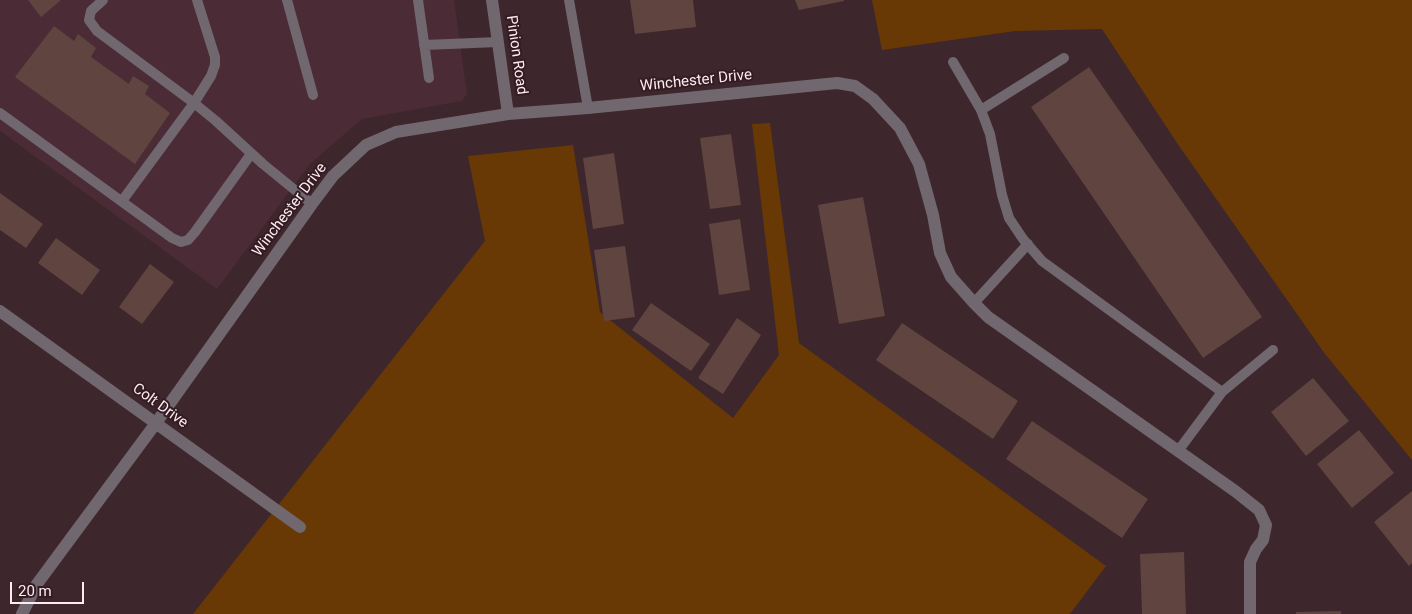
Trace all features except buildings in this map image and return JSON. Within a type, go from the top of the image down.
[{"type":"street","name":"Pinion Road","points":[[492,0],[508,114]]},
{"type":"street","name":"Winchester Drive","points":[[22,614],[37,584],[156,423],[333,176],[366,145],[396,132],[508,114],[588,108],[837,83],[855,86],[874,99],[900,128],[918,164],[933,215],[940,252],[951,277],[974,303]]},
{"type":"street","points":[[974,303],[1002,327],[1259,510],[1266,525],[1263,540],[1250,562],[1250,614]]},
{"type":"street","name":"Colt Drive","points":[[0,311],[300,528]]},
{"type":"lane","points":[[104,0],[91,11],[89,20],[97,31],[194,103],[251,154],[312,204]]},
{"type":"lane","points":[[122,202],[194,103],[211,76],[215,65],[215,57],[197,0]]},
{"type":"lane","points":[[287,0],[312,95]]},
{"type":"lane","points":[[418,0],[429,78]]},
{"type":"lane","points":[[569,0],[588,108]]},
{"type":"lane","points":[[424,45],[498,42]]},
{"type":"lane","points":[[981,110],[1064,58]]},
{"type":"lane","points":[[953,62],[981,110],[990,134],[1002,195],[1007,210],[1010,218],[1028,244],[1042,261],[1222,392]]},
{"type":"lane","points":[[0,113],[172,238],[181,242],[188,240],[251,154]]},
{"type":"lane","points":[[974,303],[1028,244]]},
{"type":"lane","points":[[1178,451],[1222,392],[1273,350]]},
{"type":"shaded area","points":[[0,0],[454,0],[467,94],[462,101],[362,119],[309,165],[217,289],[0,131]]},
{"type":"shaded area","points":[[872,0],[1412,0],[1412,460],[1325,354],[1177,143],[1102,29],[1015,31],[882,50]]},
{"type":"shaded area","points":[[770,123],[799,343],[1106,566],[1070,614],[193,614],[485,241],[468,156],[573,145],[600,312],[733,418],[779,355],[752,124]]}]
